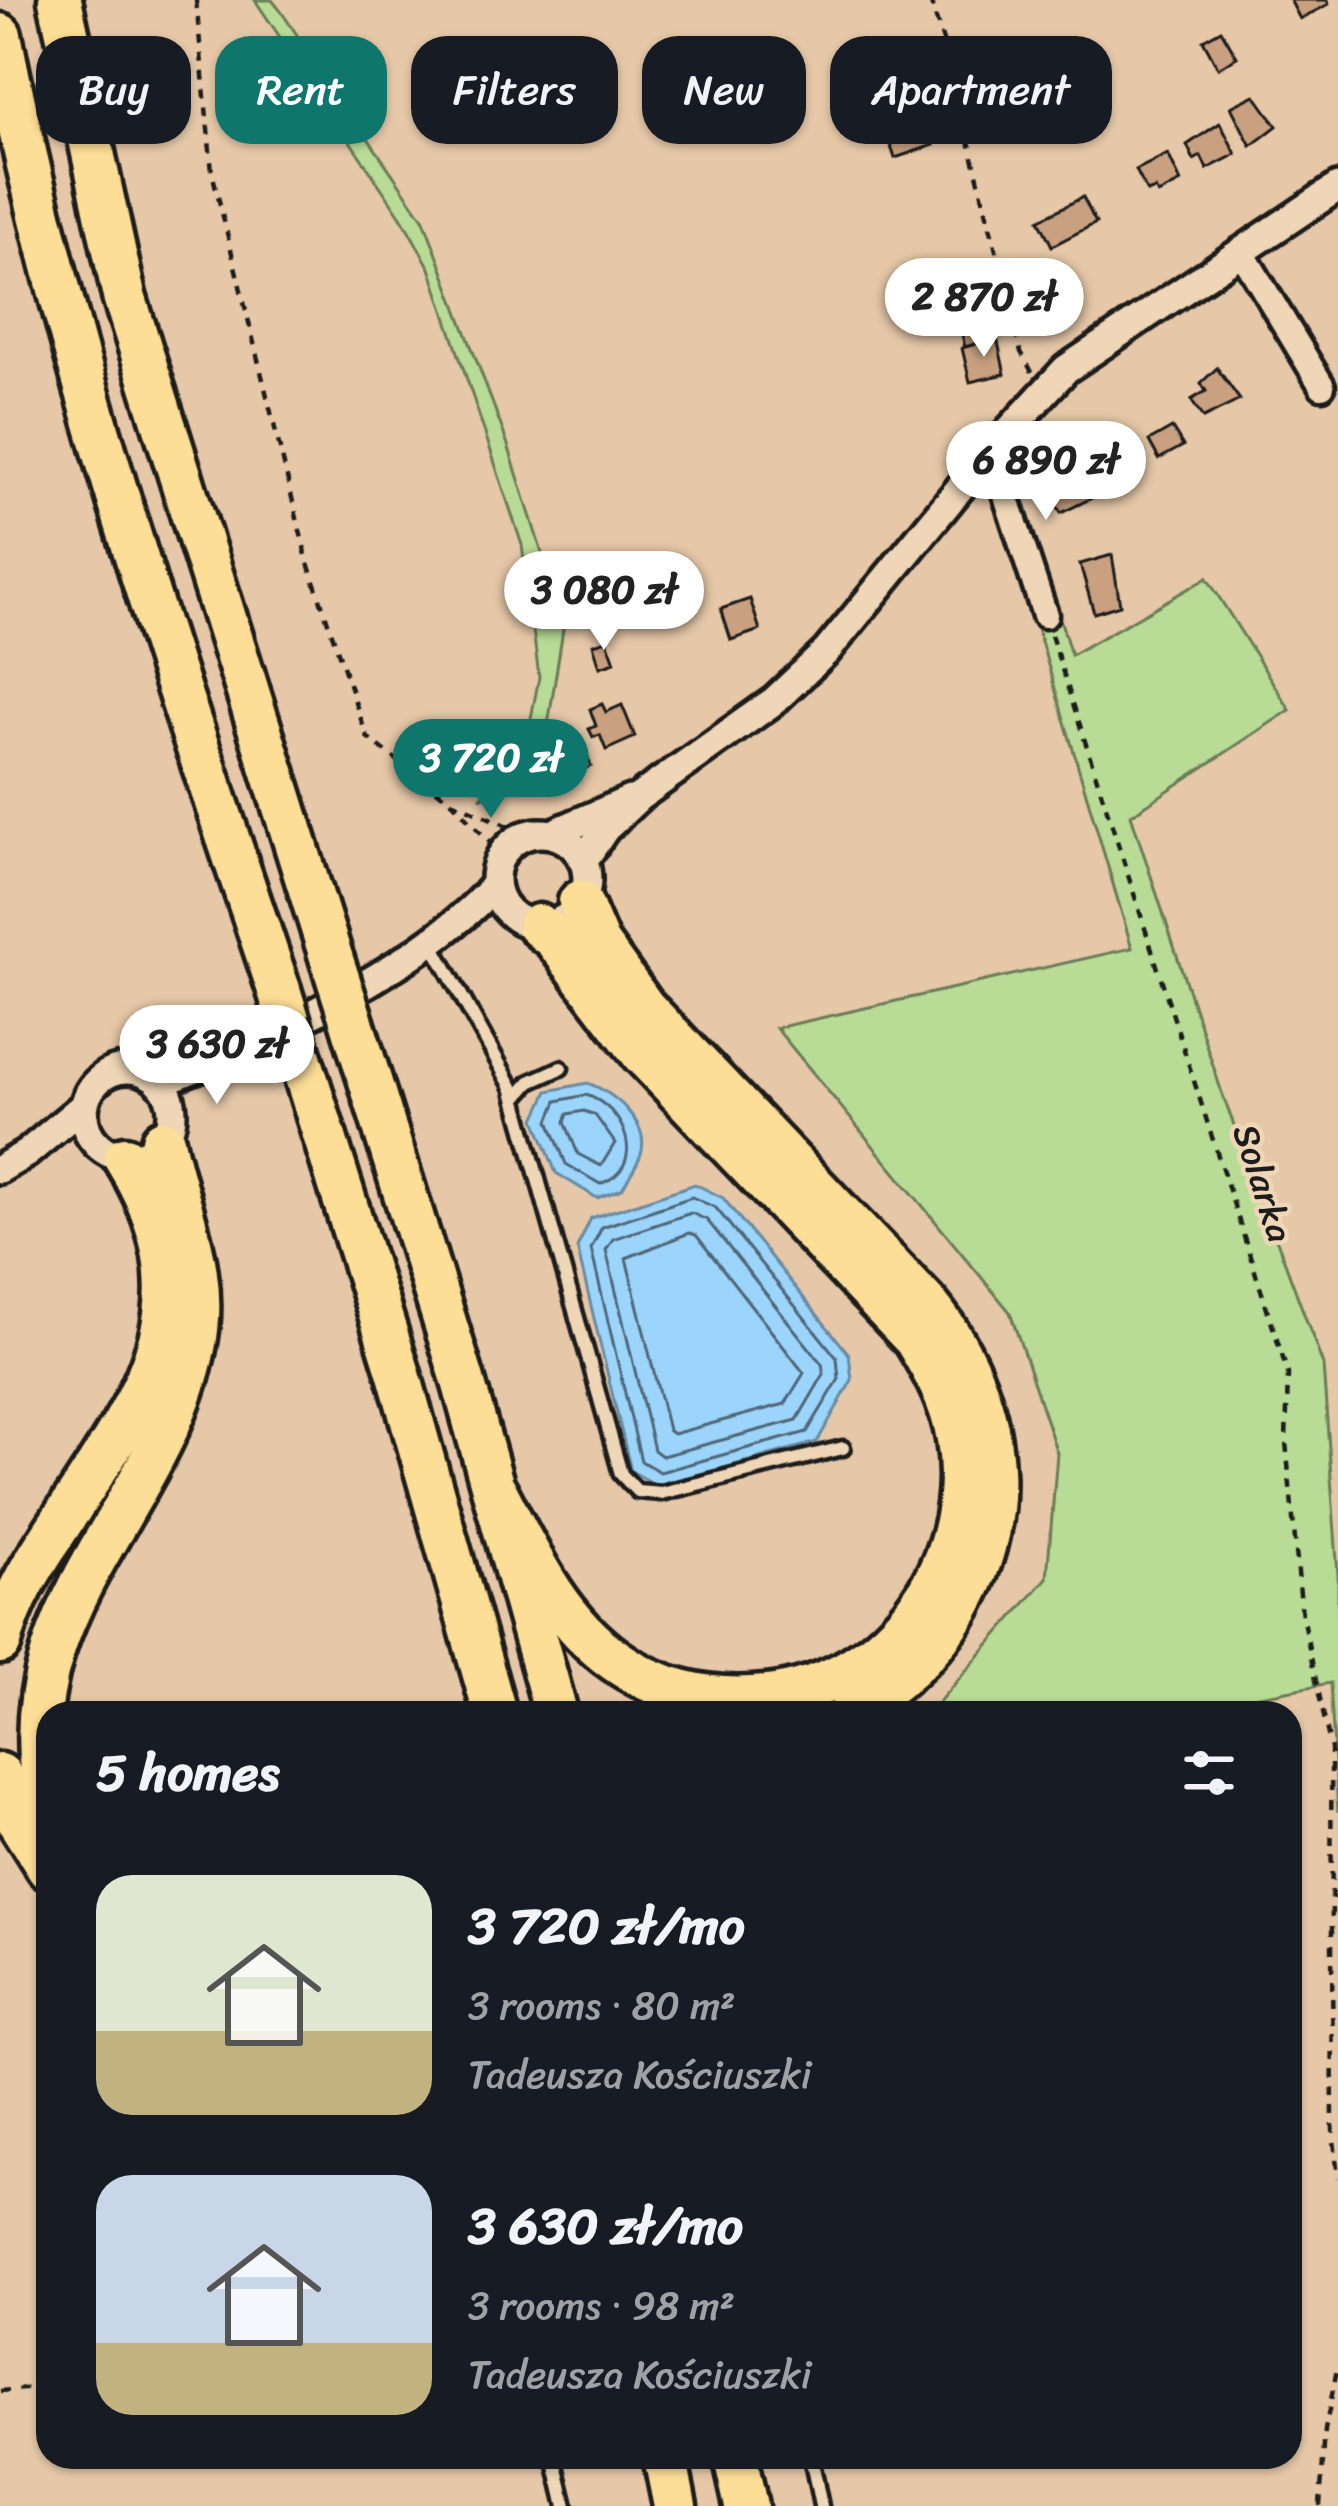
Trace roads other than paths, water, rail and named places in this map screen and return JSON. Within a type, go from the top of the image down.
[{"type":"highway","points":[[60,0],[124,296],[495,1490],[553,1701]]},
{"type":"highway","points":[[0,35],[49,251],[106,448],[296,1045],[491,1701]]},
{"type":"highway","points":[[582,881],[589,930],[644,1008],[939,1320],[964,1358],[982,1402],[992,1449],[993,1498],[975,1575],[952,1617],[920,1657],[865,1701]]},
{"type":"highway","points":[[495,1490],[556,1598],[591,1641],[616,1661],[665,1686],[736,1699],[808,1689],[846,1673],[885,1645],[936,1583],[952,1544],[962,1498],[953,1418],[915,1340],[644,1054],[597,1000],[555,939],[525,920]]},
{"type":"highway","points":[[0,1642],[29,1572],[133,1412],[159,1353],[167,1296],[143,1125]]},
{"type":"highway","points":[[36,1778],[26,1733],[25,1694],[35,1639],[56,1591],[167,1419],[195,1346],[199,1274],[143,1125]]},
{"type":"highway","points":[[452,1559],[465,1701]]},
{"type":"highway","points":[[0,1775],[12,1810],[36,1849]]},
{"type":"highway","points":[[669,2469],[675,2506]]},
{"type":"street","points":[[441,935],[568,916],[605,829],[639,797],[774,701],[827,651],[991,450],[1066,369],[1338,187]]},
{"type":"street","points":[[1240,251],[1322,386]]},
{"type":"street","points":[[991,450],[1045,615]]},
{"type":"street","points":[[525,920],[501,902],[495,884],[502,855],[540,834],[639,797]]},
{"type":"street","points":[[540,834],[576,847],[582,881]]},
{"type":"street","points":[[27,1153],[143,1125],[220,1062],[441,935],[495,884]]},
{"type":"street","points":[[0,1169],[83,1106],[94,1084],[114,1071],[137,1070],[143,1125]]},
{"type":"street","points":[[83,1106],[143,1125]]},
{"type":"lane","points":[[441,935],[516,1098],[621,1474],[638,1491],[661,1493],[843,1448]]},
{"type":"lane","points":[[516,1098],[530,1082],[561,1068]]},
{"type":"lane","points":[[557,2469],[566,2506]]},
{"type":"lane","points":[[673,2469],[692,2506]]},
{"type":"lane","points":[[813,2469],[820,2506]]},
{"type":"water","points":[[587,1083],[627,1110],[643,1142],[622,1189],[597,1198],[556,1173],[535,1119],[548,1091]]},
{"type":"water","points":[[695,1184],[723,1198],[849,1354],[852,1380],[817,1442],[658,1486],[631,1471],[577,1248],[591,1218]]}]
